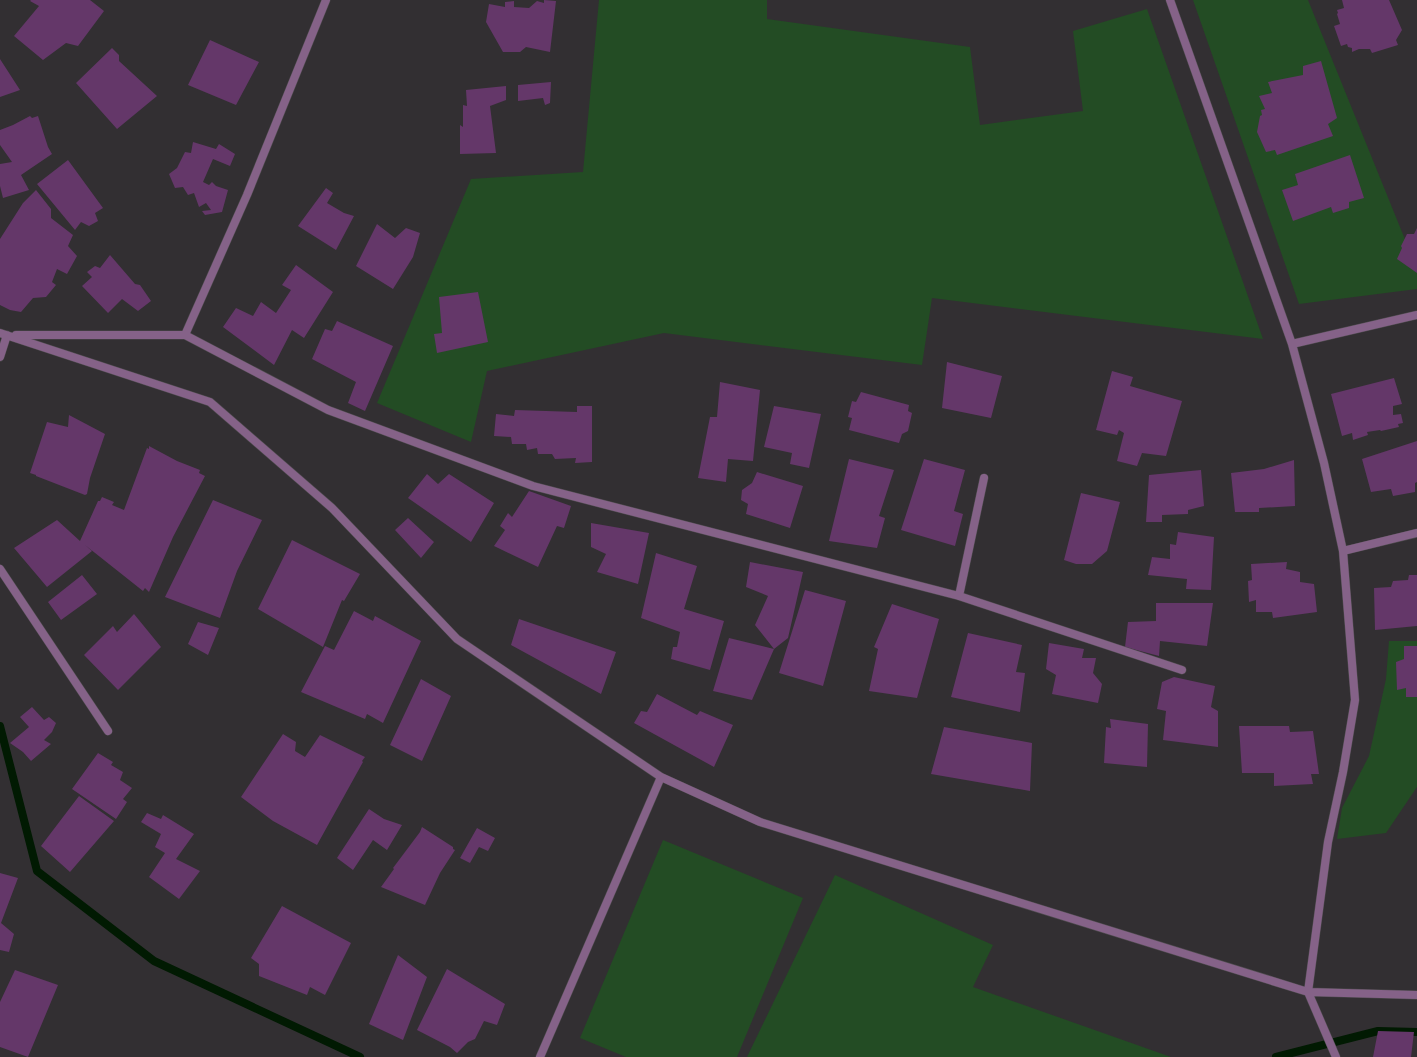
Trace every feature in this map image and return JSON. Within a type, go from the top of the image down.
[{"type":"street","points":[[185,335],[247,195],[326,0]]},
{"type":"street","points":[[1170,0],[1292,344],[1324,463],[1343,551],[1355,700],[1343,772],[1328,842],[1308,992],[1336,1057]]},
{"type":"street","points":[[1292,344],[1417,315]]},
{"type":"street","points":[[4,334],[185,335],[328,410],[533,486],[959,596],[1182,670]]},
{"type":"street","points":[[0,357],[4,334]]},
{"type":"street","points":[[4,334],[210,402],[332,508],[457,639],[661,777],[760,822],[1308,992],[1417,995]]},
{"type":"street","points":[[959,596],[984,478]]},
{"type":"street","points":[[1343,551],[1417,533]]},
{"type":"street","points":[[0,569],[108,730]]},
{"type":"street","points":[[540,1057],[661,777]]},
{"type":"green space","points":[[599,0],[767,0],[767,19],[970,47],[980,125],[1083,111],[1073,31],[1147,9],[1263,339],[932,298],[922,365],[664,333],[487,371],[471,442],[377,403],[471,179],[583,172]]},
{"type":"green space","points":[[1193,0],[1308,0],[1417,269],[1417,289],[1299,304]]},
{"type":"green space","points":[[1389,641],[1417,641],[1417,787],[1386,833],[1337,839],[1342,808],[1369,756],[1386,679]]},
{"type":"green space","points":[[663,840],[803,898],[737,1057],[626,1057],[580,1038]]},
{"type":"green space","points":[[835,875],[993,945],[973,987],[1171,1057],[747,1057]]},
{"type":"building","points":[[90,0],[104,11],[78,46],[66,43],[43,60],[14,36],[39,6],[30,1]]},
{"type":"building","points":[[544,0],[556,1],[550,52],[526,47],[520,52],[503,52],[486,22],[489,4],[505,7],[505,2],[514,1],[514,7],[529,8],[537,1],[544,3]]},
{"type":"building","points":[[1342,0],[1389,0],[1402,30],[1396,40],[1398,45],[1372,53],[1370,49],[1359,49],[1352,52],[1352,48],[1348,47],[1347,44],[1341,46],[1334,26],[1340,24],[1337,10],[1344,8]]},
{"type":"building","points":[[210,40],[259,62],[236,105],[188,85]]},
{"type":"building","points":[[112,48],[119,55],[119,61],[157,96],[117,129],[76,83]]},
{"type":"building","points":[[0,59],[20,90],[0,97]]},
{"type":"building","points":[[1321,61],[1337,118],[1328,124],[1333,136],[1277,155],[1275,150],[1266,152],[1257,132],[1260,116],[1262,115],[1261,110],[1265,109],[1259,96],[1272,93],[1268,82],[1303,75],[1303,66]]},
{"type":"building","points":[[551,82],[550,103],[545,105],[543,98],[518,101],[518,85]]},
{"type":"building","points":[[506,86],[506,100],[490,106],[496,153],[460,154],[460,125],[463,127],[463,105],[467,106],[466,90]]},
{"type":"building","points":[[30,116],[32,118],[38,116],[48,147],[52,154],[21,175],[29,190],[3,198],[0,186],[0,164],[12,162],[0,145],[0,130]]},
{"type":"building","points":[[193,142],[216,149],[219,144],[235,154],[230,166],[213,159],[203,182],[209,185],[212,182],[216,186],[228,190],[222,212],[205,215],[202,211],[211,210],[206,203],[199,207],[194,193],[188,195],[183,187],[175,188],[169,174],[177,168],[185,152],[191,153]]},
{"type":"building","points":[[1350,155],[1364,198],[1349,202],[1349,208],[1333,213],[1331,207],[1293,221],[1282,190],[1298,185],[1295,174]]},
{"type":"building","points":[[68,160],[103,208],[95,213],[98,221],[89,226],[81,222],[75,230],[37,184]]},
{"type":"building","points":[[326,188],[333,193],[327,203],[344,213],[354,216],[336,250],[298,226]]},
{"type":"building","points":[[36,190],[51,209],[51,218],[73,235],[68,246],[77,256],[67,274],[57,269],[52,282],[56,285],[46,297],[33,298],[21,312],[10,310],[0,305],[0,239],[23,203]]},
{"type":"building","points":[[377,224],[395,238],[406,228],[420,233],[413,257],[393,289],[356,266]]},
{"type":"building","points":[[1417,228],[1417,273],[1397,259],[1407,234],[1414,234]]},
{"type":"building","points":[[110,255],[135,284],[140,285],[151,301],[138,311],[122,299],[108,313],[82,286],[92,277],[87,272],[95,266],[100,268]]},
{"type":"building","points":[[296,265],[333,292],[304,338],[292,330],[274,365],[223,327],[236,308],[253,316],[261,302],[276,313],[291,290],[282,285]]},
{"type":"building","points":[[478,292],[488,342],[437,353],[434,334],[442,333],[439,297]]},
{"type":"building","points":[[337,321],[393,346],[365,411],[348,403],[356,382],[312,359],[325,329],[332,331]]},
{"type":"building","points":[[947,362],[1002,376],[991,418],[942,408]]},
{"type":"building","points":[[1112,371],[1133,377],[1130,386],[1182,401],[1166,456],[1142,453],[1137,466],[1117,461],[1124,433],[1119,430],[1117,435],[1096,430]]},
{"type":"building","points":[[1394,378],[1402,404],[1393,406],[1393,415],[1401,414],[1403,423],[1398,424],[1399,427],[1367,432],[1368,435],[1353,440],[1352,433],[1342,436],[1331,394]]},
{"type":"building","points":[[720,382],[760,390],[753,461],[728,459],[726,482],[698,478],[710,417],[717,417]]},
{"type":"building","points":[[861,392],[909,405],[908,411],[912,413],[908,431],[902,434],[899,443],[849,430],[852,418],[848,417],[852,401],[856,402]]},
{"type":"building","points":[[577,406],[592,406],[592,462],[575,463],[576,458],[555,459],[552,454],[538,454],[537,448],[527,450],[526,444],[512,444],[511,437],[494,436],[496,414],[514,416],[515,410],[577,412]]},
{"type":"building","points":[[774,406],[821,414],[809,468],[790,464],[792,453],[764,447]]},
{"type":"building","points":[[69,415],[105,434],[90,478],[87,494],[85,495],[30,473],[47,422],[68,427]]},
{"type":"building","points":[[1417,441],[1417,482],[1415,483],[1415,492],[1393,496],[1391,489],[1371,492],[1362,459]]},
{"type":"building","points":[[149,446],[177,461],[200,470],[199,473],[205,476],[173,537],[149,592],[145,588],[143,591],[85,545],[92,551],[47,587],[14,548],[57,520],[80,541],[98,501],[100,501],[102,497],[114,502],[112,505],[124,510]]},
{"type":"building","points":[[849,459],[894,470],[879,516],[885,518],[877,548],[829,541]]},
{"type":"building","points":[[924,459],[965,470],[954,511],[963,514],[955,546],[901,530]]},
{"type":"building","points":[[1294,460],[1295,506],[1259,508],[1259,512],[1235,512],[1231,473],[1264,469]]},
{"type":"building","points":[[1201,470],[1204,506],[1188,510],[1188,514],[1162,515],[1162,522],[1146,522],[1149,475]]},
{"type":"building","points":[[757,472],[803,486],[790,528],[746,514],[748,504],[741,500],[742,490],[752,483]]},
{"type":"building","points":[[427,474],[438,484],[449,474],[494,503],[471,542],[408,498]]},
{"type":"building","points":[[529,491],[571,506],[564,528],[557,526],[538,567],[494,546],[505,530],[500,526],[508,513],[512,517]]},
{"type":"building","points":[[1081,493],[1120,502],[1107,551],[1092,564],[1076,564],[1064,560]]},
{"type":"building","points":[[213,500],[262,520],[237,571],[220,618],[165,597]]},
{"type":"building","points":[[408,518],[434,542],[421,558],[395,530]]},
{"type":"building","points":[[591,523],[649,533],[638,584],[597,572],[606,554],[591,547]]},
{"type":"building","points":[[1178,532],[1214,537],[1211,590],[1186,589],[1187,579],[1148,575],[1152,557],[1170,559],[1170,544],[1176,545]]},
{"type":"building","points":[[292,540],[360,574],[344,601],[342,600],[323,647],[258,609]]},
{"type":"building","points":[[656,553],[697,566],[684,609],[724,621],[710,670],[671,659],[673,647],[677,647],[680,632],[641,618]]},
{"type":"building","points":[[750,562],[803,572],[788,638],[774,649],[755,625],[768,596],[746,587]]},
{"type":"building","points":[[1287,562],[1286,569],[1300,572],[1300,582],[1314,584],[1317,612],[1273,618],[1272,612],[1256,612],[1256,600],[1249,602],[1248,581],[1252,580],[1251,564]]},
{"type":"building","points":[[82,575],[97,594],[61,620],[48,602]]},
{"type":"building","points":[[1409,575],[1417,575],[1417,626],[1375,630],[1374,588],[1391,587],[1393,581],[1408,580]]},
{"type":"building","points":[[805,590],[846,601],[823,686],[779,673]]},
{"type":"building","points":[[1156,603],[1213,603],[1207,646],[1160,641],[1159,656],[1125,647],[1128,622],[1156,621]]},
{"type":"building","points":[[892,604],[939,619],[917,698],[869,691],[878,649],[874,647]]},
{"type":"building","points":[[354,611],[373,621],[375,616],[421,641],[383,723],[367,714],[365,719],[301,692],[325,646],[334,650]]},
{"type":"building","points":[[134,614],[161,647],[118,690],[84,655],[113,626],[117,632]]},
{"type":"building","points":[[519,619],[616,652],[601,694],[511,645]]},
{"type":"building","points":[[198,622],[219,628],[208,655],[188,644]]},
{"type":"building","points":[[968,633],[1022,645],[1016,672],[1025,673],[1020,712],[951,697]]},
{"type":"building","points":[[729,638],[774,649],[752,700],[713,691]]},
{"type":"building","points":[[1049,643],[1084,649],[1082,658],[1096,658],[1093,673],[1102,684],[1098,703],[1052,694],[1056,675],[1046,669]]},
{"type":"building","points":[[1404,646],[1417,646],[1417,697],[1406,697],[1406,688],[1397,690],[1396,662],[1404,659]]},
{"type":"building","points":[[1174,677],[1215,686],[1211,707],[1218,711],[1218,747],[1163,740],[1166,711],[1157,709],[1162,682]]},
{"type":"building","points":[[421,679],[451,696],[422,761],[390,745]]},
{"type":"building","points":[[657,694],[697,715],[700,711],[733,725],[714,767],[634,723],[641,711],[647,712]]},
{"type":"building","points":[[32,707],[44,720],[49,717],[56,723],[52,732],[44,740],[51,744],[31,761],[23,752],[10,743],[29,727],[20,717]]},
{"type":"building","points":[[1110,719],[1148,724],[1147,767],[1104,763],[1106,727],[1111,728]]},
{"type":"building","points":[[1239,726],[1289,726],[1290,732],[1313,731],[1319,774],[1311,774],[1313,784],[1274,786],[1274,773],[1242,773]]},
{"type":"building","points":[[944,727],[1032,743],[1030,791],[931,774]]},
{"type":"building","points":[[283,734],[296,742],[295,751],[305,757],[320,735],[365,757],[317,845],[273,821],[241,797]]},
{"type":"building","points":[[98,753],[113,762],[111,765],[123,772],[120,780],[132,788],[123,799],[127,802],[116,819],[72,789]]},
{"type":"building","points":[[79,796],[114,821],[70,872],[41,846]]},
{"type":"building","points":[[369,809],[384,819],[402,825],[387,850],[373,840],[353,870],[337,858]]},
{"type":"building","points":[[147,813],[161,819],[163,815],[194,834],[176,859],[200,871],[179,899],[149,877],[165,853],[155,847],[161,834],[141,822]]},
{"type":"building","points":[[422,827],[453,847],[455,850],[440,873],[425,905],[381,887]]},
{"type":"building","points":[[477,828],[495,838],[488,851],[479,847],[470,863],[460,858]]},
{"type":"building","points":[[0,873],[18,878],[1,923],[14,934],[9,952],[0,950]]},
{"type":"building","points":[[282,906],[351,943],[325,995],[310,987],[307,995],[259,976],[259,964],[251,958]]},
{"type":"building","points":[[398,955],[427,977],[403,1040],[369,1024]]},
{"type":"building","points":[[447,969],[505,1004],[497,1025],[484,1021],[475,1039],[468,1042],[457,1053],[450,1047],[417,1030]]},
{"type":"building","points":[[15,970],[58,985],[28,1057],[0,1047],[0,1002]]},
{"type":"building","points":[[1378,1031],[1414,1032],[1411,1057],[1373,1057]]},
{"type":"waterway","points":[[0,726],[37,871],[154,961],[360,1057]]},
{"type":"waterway","points":[[1276,1057],[1378,1031],[1417,1032]]}]
